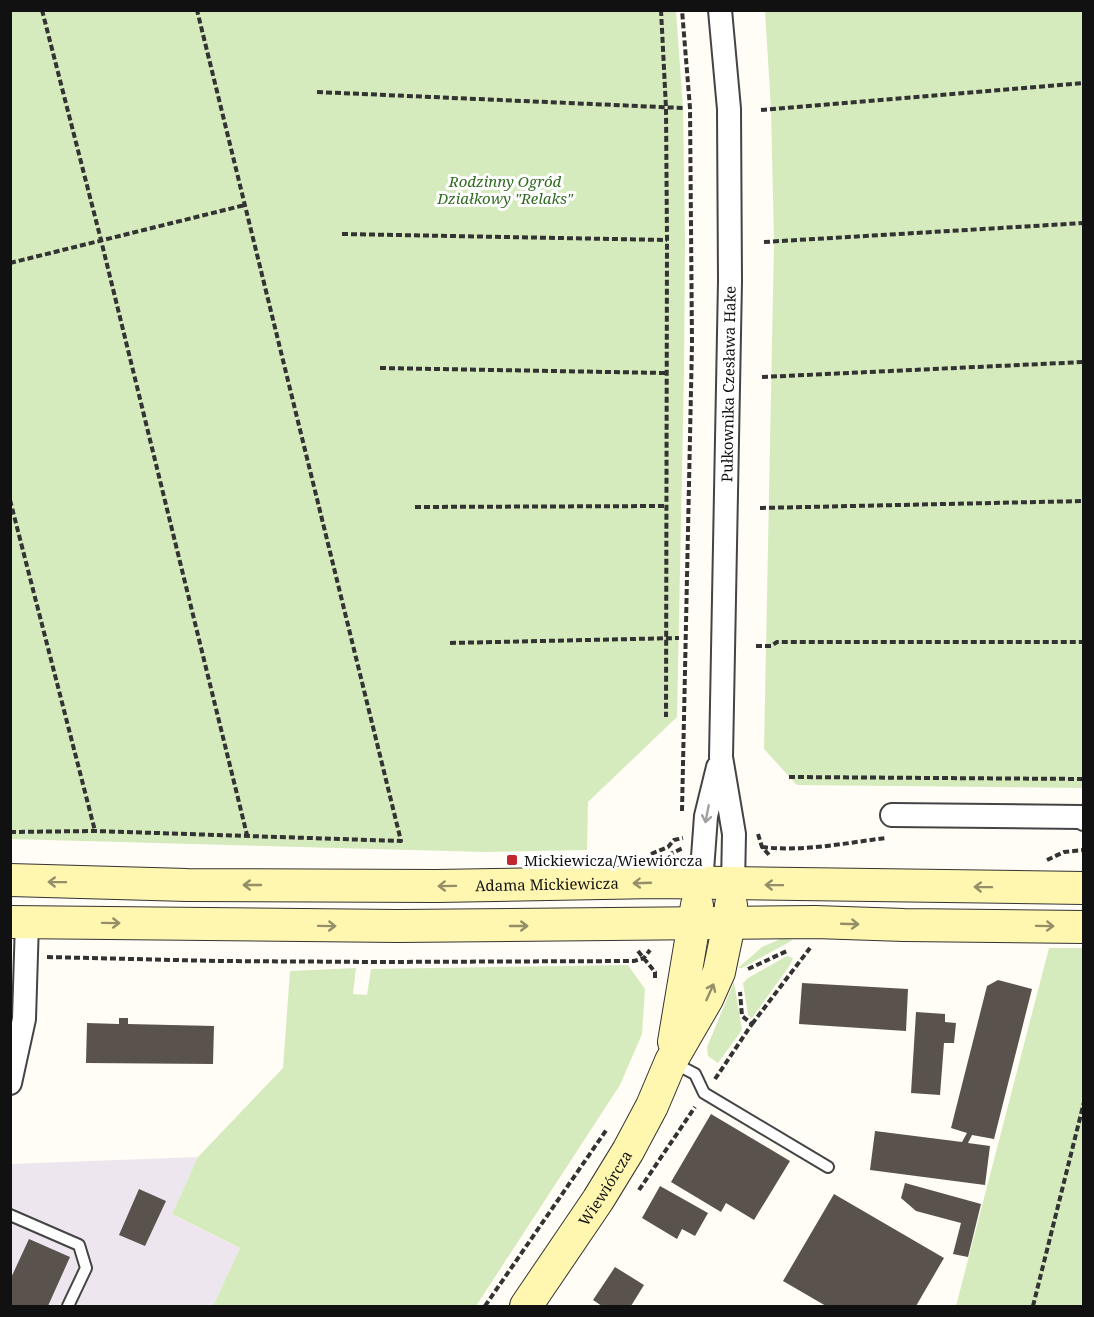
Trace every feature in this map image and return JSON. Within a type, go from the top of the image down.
[{"type":"street","name":"Pułkownika Czesława Hake","points":[[720,10],[729,109],[730,281],[721,757],[734,834],[733,884]]},
{"type":"street","name":"Pułkownika Czesława Hake","points":[[701,884],[706,816],[721,757]]},
{"type":"street","points":[[892,815],[1081,817],[1083,819]]},
{"type":"street","name":"Adama Mickiewicza","points":[[10,880],[187,885],[436,886],[656,882],[1083,888]]},
{"type":"street","name":"Wiewiórcza","points":[[671,1061],[701,884]]},
{"type":"street","name":"Wiewiórcza","points":[[526,1306],[598,1200],[628,1151],[652,1106],[671,1061],[707,999],[719,972],[729,924],[733,884]]},
{"type":"street","points":[[814,934],[815,885]]},
{"type":"street","points":[[10,1083],[24,1019],[19,922],[398,926],[729,924],[814,934],[904,925],[1083,927]]},
{"type":"lane","points":[[671,1061],[695,1074],[704,1093],[828,1167]]},
{"type":"lane","points":[[10,1215],[79,1245],[86,1268],[68,1306]]},
{"type":"path","points":[[42,10],[247,835]]},
{"type":"path","points":[[10,832],[96,831],[401,841],[197,10]]},
{"type":"path","points":[[662,10],[666,108],[667,240],[666,717]]},
{"type":"path","points":[[682,10],[690,108],[692,344],[682,815]]},
{"type":"path","points":[[761,110],[1083,83]]},
{"type":"path","points":[[317,92],[683,108]]},
{"type":"path","points":[[10,263],[245,205]]},
{"type":"path","points":[[764,242],[1083,223]]},
{"type":"path","points":[[342,234],[667,240]]},
{"type":"path","points":[[762,377],[1083,362]]},
{"type":"path","points":[[380,368],[666,373]]},
{"type":"path","points":[[10,500],[96,831]]},
{"type":"path","points":[[760,508],[1083,501]]},
{"type":"path","points":[[415,507],[666,506]]},
{"type":"path","points":[[450,644],[679,638]]},
{"type":"path","points":[[756,646],[771,646],[777,642],[1083,642]]},
{"type":"path","points":[[789,777],[1083,779]]},
{"type":"path","points":[[681,838],[681,848],[703,848]]},
{"type":"path","points":[[734,847],[762,846],[796,849],[887,838]]},
{"type":"path","points":[[639,1190],[814,934]]},
{"type":"path","points":[[638,950],[655,972],[655,983]]},
{"type":"path","points":[[740,984],[742,1016],[752,1024]]},
{"type":"path","points":[[1033,1306],[1083,1102]]},
{"type":"path","points":[[485,1306],[608,1128]]},
{"type":"shaded area","points":[[198,1157],[172,1214],[240,1248],[213,1306],[11,1306],[10,1164]]},
{"type":"green space","name":"Rodzinny Ogród Działkowy \"Relaks\"","points":[[10,11],[676,11],[683,108],[685,240],[677,717],[588,802],[587,850],[485,852],[11,839]]},
{"type":"green space","points":[[765,11],[1083,11],[1083,788],[797,785],[764,749],[774,242],[771,109]]},
{"type":"green space","points":[[783,938],[793,940],[742,968],[738,968],[762,947]]},
{"type":"green space","points":[[1049,948],[1083,948],[1083,1306],[956,1306]]},
{"type":"green space","points":[[787,956],[793,958],[790,965],[752,1018],[748,1015],[743,983]]},
{"type":"green space","points":[[628,965],[645,989],[642,1034],[620,1085],[476,1306],[213,1306],[240,1248],[172,1214],[198,1157],[283,1068],[290,971],[356,968],[353,994],[367,995],[371,969]]},
{"type":"green space","points":[[734,982],[742,1030],[718,1063],[708,1056],[707,1047]]},
{"type":"building","points":[[998,980],[1032,989],[994,1139],[972,1135],[968,1143],[990,1146],[985,1185],[870,1170],[875,1131],[962,1142],[967,1133],[951,1128],[987,986]]},
{"type":"building","points":[[802,983],[908,989],[906,1031],[799,1024]]},
{"type":"building","points":[[10,993],[18,994],[16,1015],[10,1015]]},
{"type":"building","points":[[916,1012],[945,1014],[945,1022],[956,1023],[954,1043],[944,1043],[940,1095],[911,1093]]},
{"type":"building","points":[[119,1018],[128,1018],[128,1024],[214,1026],[213,1064],[86,1063],[87,1023],[119,1024]]},
{"type":"building","points":[[711,1114],[790,1161],[754,1220],[726,1203],[721,1212],[671,1182]]},
{"type":"building","points":[[905,1183],[981,1204],[968,1257],[953,1254],[961,1223],[916,1211],[901,1198]]},
{"type":"building","points":[[660,1186],[708,1213],[695,1236],[682,1229],[677,1239],[642,1218]]},
{"type":"building","points":[[139,1189],[166,1201],[145,1246],[119,1235]]},
{"type":"building","points":[[834,1194],[944,1258],[916,1306],[826,1306],[783,1281]]},
{"type":"building","points":[[29,1239],[70,1257],[48,1306],[10,1306],[10,1280]]},
{"type":"building","points":[[615,1267],[644,1285],[631,1306],[602,1306],[593,1300]]},
{"type":"place","name":"Mickiewicza/Wiewiórcza","points":[[512,860]]}]
